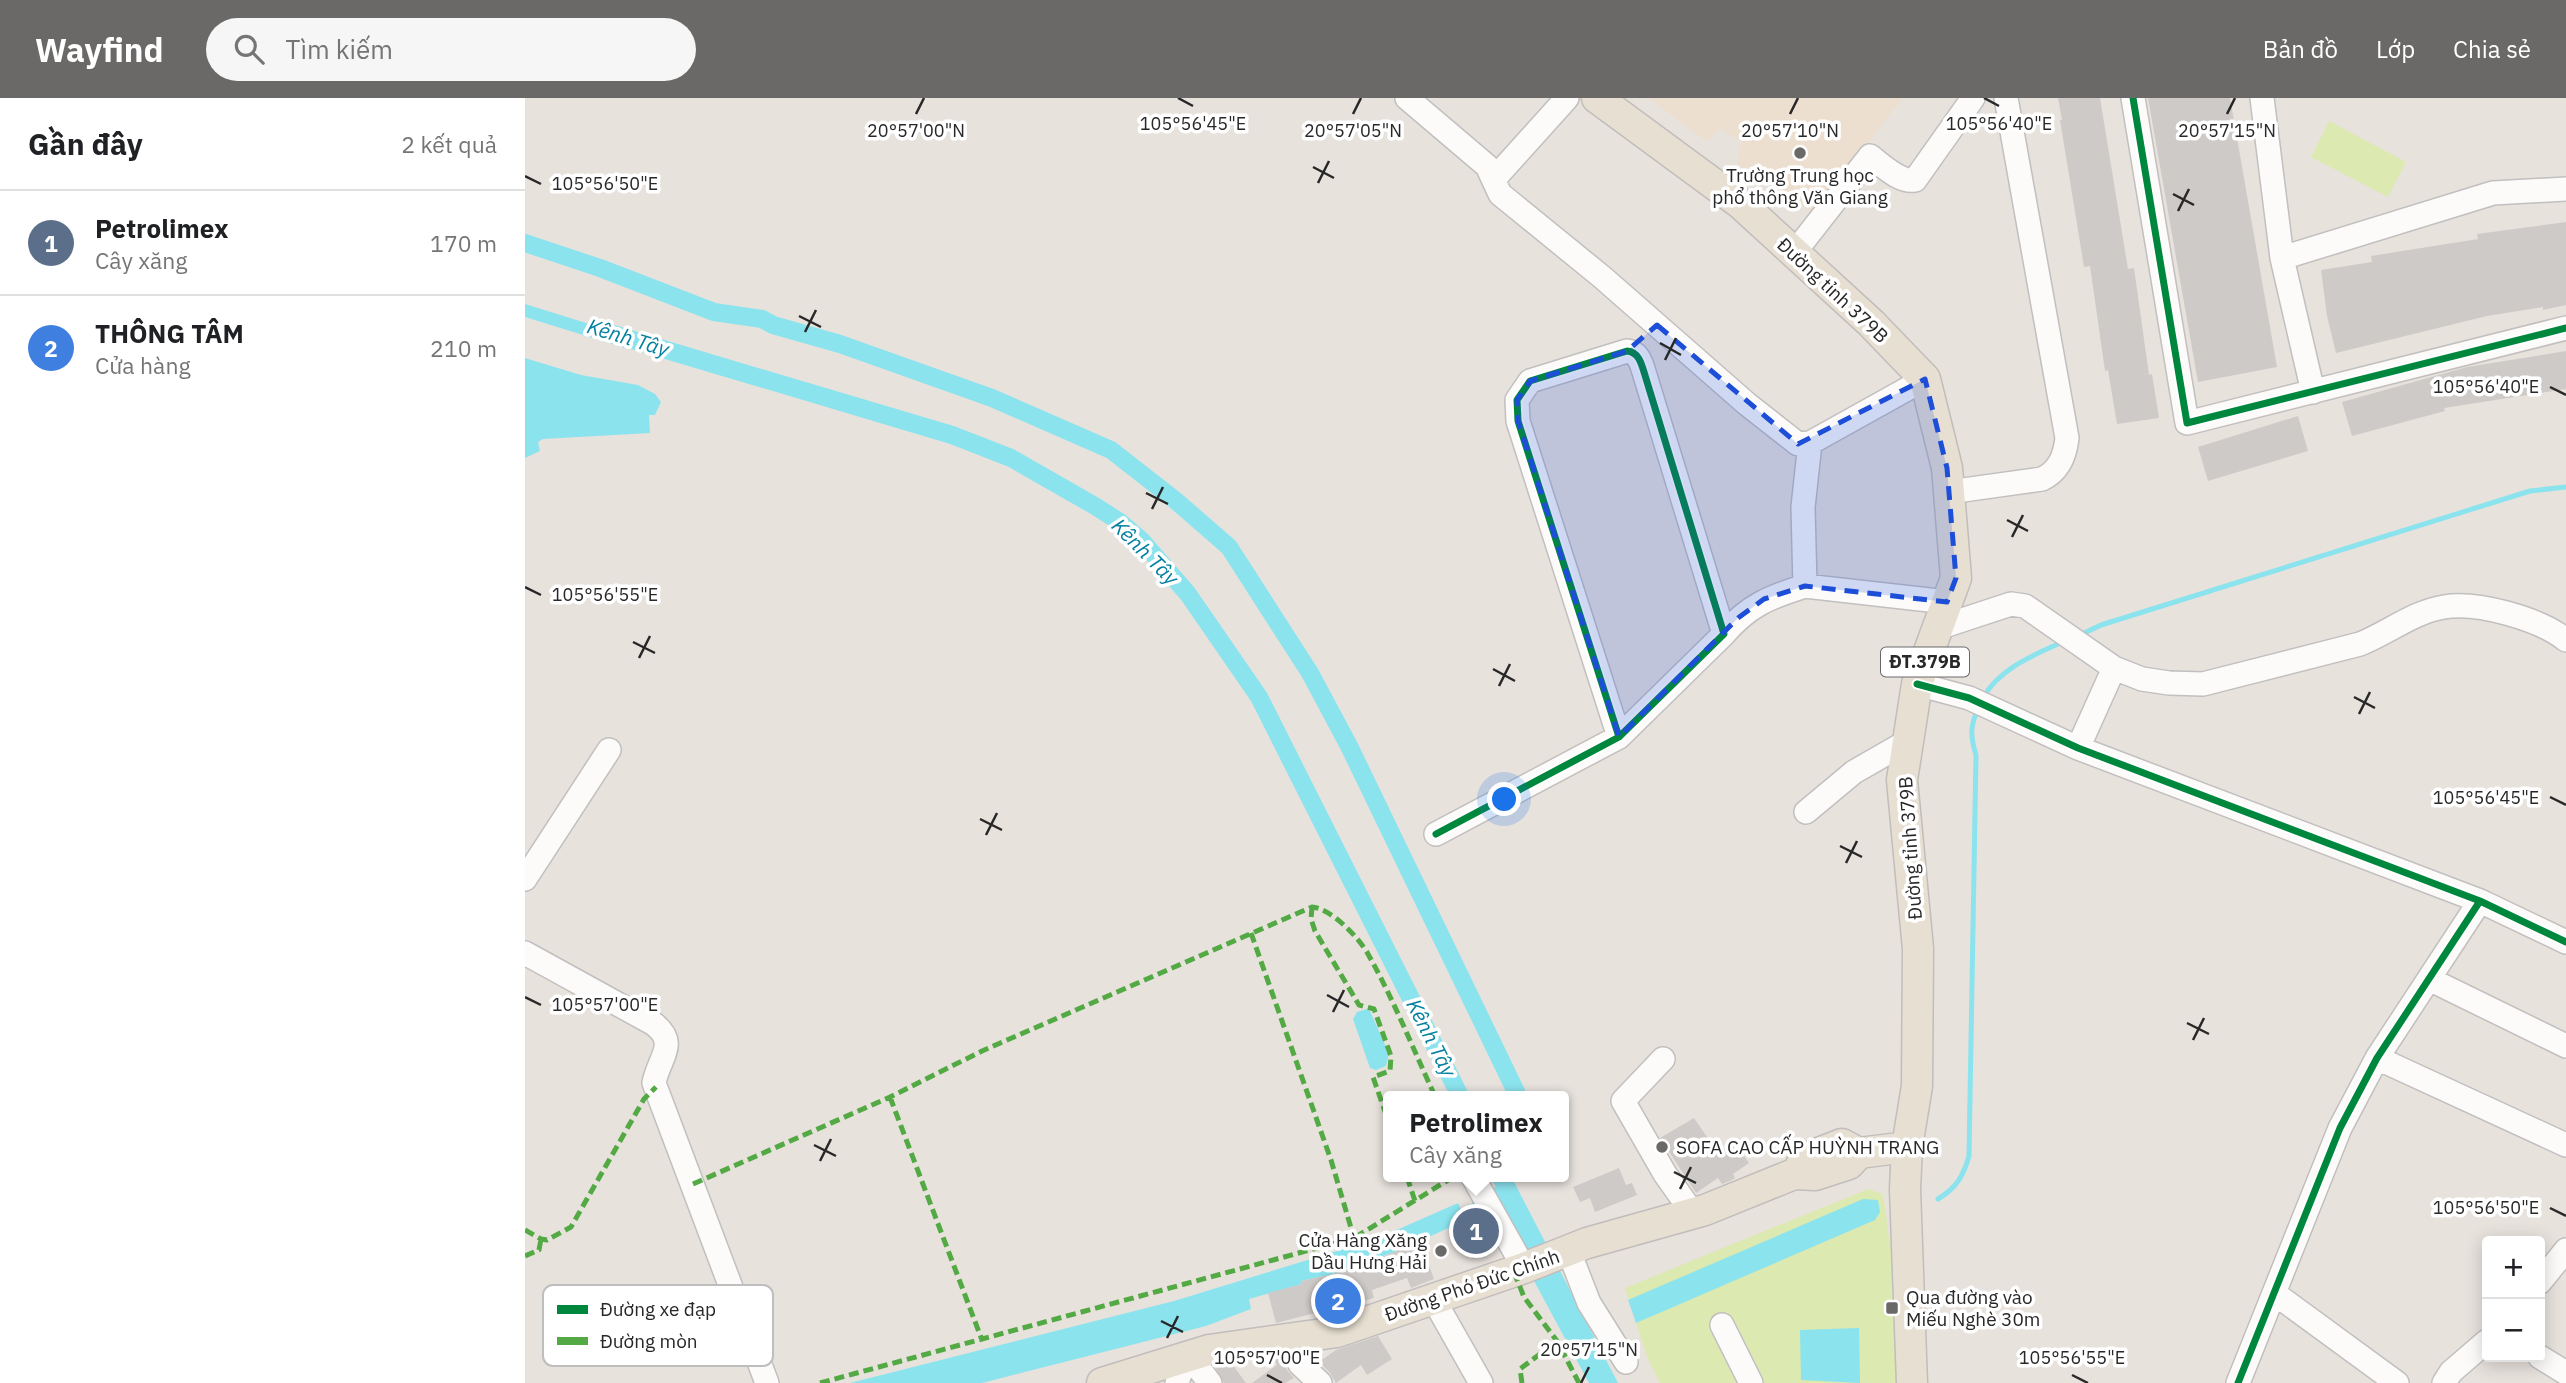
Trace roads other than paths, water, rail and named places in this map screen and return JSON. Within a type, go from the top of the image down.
[{"type":"main road","name":"Đường tỉnh 379B","points":[[1597,98],[1741,204],[1871,323],[1925,379],[1947,468],[1956,578],[1917,684],[1902,780],[1918,949],[1917,1086],[1907,1147],[1905,1189],[1912,1383]]},
{"type":"main road","name":"Đường Phó Đức Chính","points":[[1102,1383],[1184,1366],[1209,1350],[1337,1332],[1521,1269],[1570,1257],[1587,1243],[1705,1210],[1794,1174],[1806,1158],[1842,1144],[1859,1153],[1907,1147]]},
{"type":"street","points":[[1407,98],[1487,166],[1500,194],[1602,277],[1747,404],[1798,444],[1810,443],[1925,379]]},
{"type":"street","points":[[1495,179],[1567,98]]},
{"type":"street","points":[[2133,98],[2187,423],[2566,328]]},
{"type":"street","points":[[2262,98],[2282,258],[2313,392]]},
{"type":"street","points":[[1794,253],[1870,156],[1902,179],[1915,180],[1970,103],[1988,103],[2002,109],[2008,108],[2067,438],[2066,450],[2051,474],[2042,479],[1949,492]]},
{"type":"street","points":[[2282,258],[2493,193],[2566,189]]},
{"type":"street","points":[[1632,352],[1657,325]]},
{"type":"street","points":[[1619,737],[1518,421],[1517,400],[1530,381],[1627,351],[1639,358],[1724,634]]},
{"type":"street","points":[[1805,586],[1804,508],[1810,443]]},
{"type":"street","points":[[1436,834],[1619,737],[1738,618],[1764,599],[1805,586],[1943,615],[2011,604],[2025,606],[2109,665],[2142,679],[2203,684],[2360,644],[2393,626],[2444,607],[2477,607],[2532,621],[2566,640]]},
{"type":"street","points":[[2078,748],[2109,665]]},
{"type":"street","points":[[1917,684],[1969,698],[2078,748],[2480,901],[2566,942]]},
{"type":"street","points":[[1806,812],[1854,772],[1908,741]]},
{"type":"street","points":[[525,880],[609,750]]},
{"type":"street","points":[[2238,1383],[2340,1128],[2377,1058],[2480,901]]},
{"type":"street","points":[[525,953],[665,1033],[668,1042],[657,1071],[665,1087],[734,1285]]},
{"type":"street","points":[[2429,979],[2566,1046]]},
{"type":"street","points":[[2377,1058],[2566,1145]]},
{"type":"street","points":[[1663,1059],[1623,1101],[1665,1174],[1692,1212]]},
{"type":"street","points":[[1476,1182],[1521,1269]]},
{"type":"street","points":[[2545,1276],[2566,1250]]},
{"type":"street","points":[[1570,1257],[1589,1303],[1626,1362]]},
{"type":"street","points":[[2274,1293],[2397,1383]]},
{"type":"street","points":[[1434,1300],[1481,1383]]},
{"type":"street","points":[[1722,1325],[1751,1383]]},
{"type":"street","points":[[1290,1339],[1300,1364],[1320,1383]]},
{"type":"street","points":[[2444,1383],[2451,1372],[2482,1345]]},
{"type":"street","points":[[2545,1359],[2566,1373]]},
{"type":"street","points":[[762,1366],[768,1383]]},
{"type":"street","points":[[1184,1366],[1210,1383]]},
{"type":"water","points":[[525,304],[631,337],[625,348],[525,317]]},
{"type":"water","points":[[525,358],[581,375],[638,385],[655,394],[661,402],[655,415],[649,415],[650,433],[543,439],[538,442],[540,451],[525,458]]},
{"type":"water","points":[[1367,1009],[1389,1054],[1386,1066],[1376,1070],[1370,1068],[1353,1019],[1357,1012]]},
{"type":"water","points":[[1505,1182],[1514,1182],[1618,1383],[1589,1383],[1520,1255],[1490,1190]]},
{"type":"water","points":[[1863,1199],[1878,1200],[1880,1212],[1875,1220],[1636,1323],[1628,1300]]},
{"type":"water","points":[[1458,1203],[1461,1209],[1473,1203],[1479,1214],[1420,1241],[1418,1236],[1395,1244],[1397,1251],[1249,1299],[1251,1309],[1206,1326],[982,1383],[850,1383],[1174,1301],[1376,1239]]},
{"type":"water","points":[[1859,1328],[1860,1383],[1801,1380],[1800,1330]]},
{"type":"waterway","points":[[525,243],[600,268],[714,312],[762,319],[773,325],[840,344],[992,398],[1111,450],[1175,500],[1229,547],[1310,673],[1349,746],[1516,1091]]},
{"type":"waterway","name":"Kênh Tây","points":[[606,332],[952,435],[1011,458],[1095,506],[1141,540],[1188,594],[1259,697],[1457,1091]]},
{"type":"waterway","points":[[2078,636],[2101,625],[2530,491],[2566,487]]},
{"type":"waterway","points":[[1983,698],[1998,678],[2008,670],[2065,641]]},
{"type":"waterway","points":[[1938,1199],[1958,1181],[1969,1156],[1976,755],[1972,731],[1979,707]]},
{"type":"waterway","name":"Kênh Tây","points":[[1503,1182],[1514,1204]]},
{"type":"place","name":"Trường Trung học phổ thông Văn Giang","points":[[1800,153]]},
{"type":"place","name":"SOFA CAO CẤP HUỲNH TRANG","points":[[1662,1147]]},
{"type":"place","name":"Petrolimex","points":[[1476,1231]]},
{"type":"place","name":"Cửa Hàng Xăng Dầu Hưng Hải","points":[[1441,1251]]},
{"type":"place","name":"THÔNG TÂM","points":[[1338,1301]]},
{"type":"place","name":"Qua đường vào Miếu Nghè 30m","points":[[1892,1308]]}]
